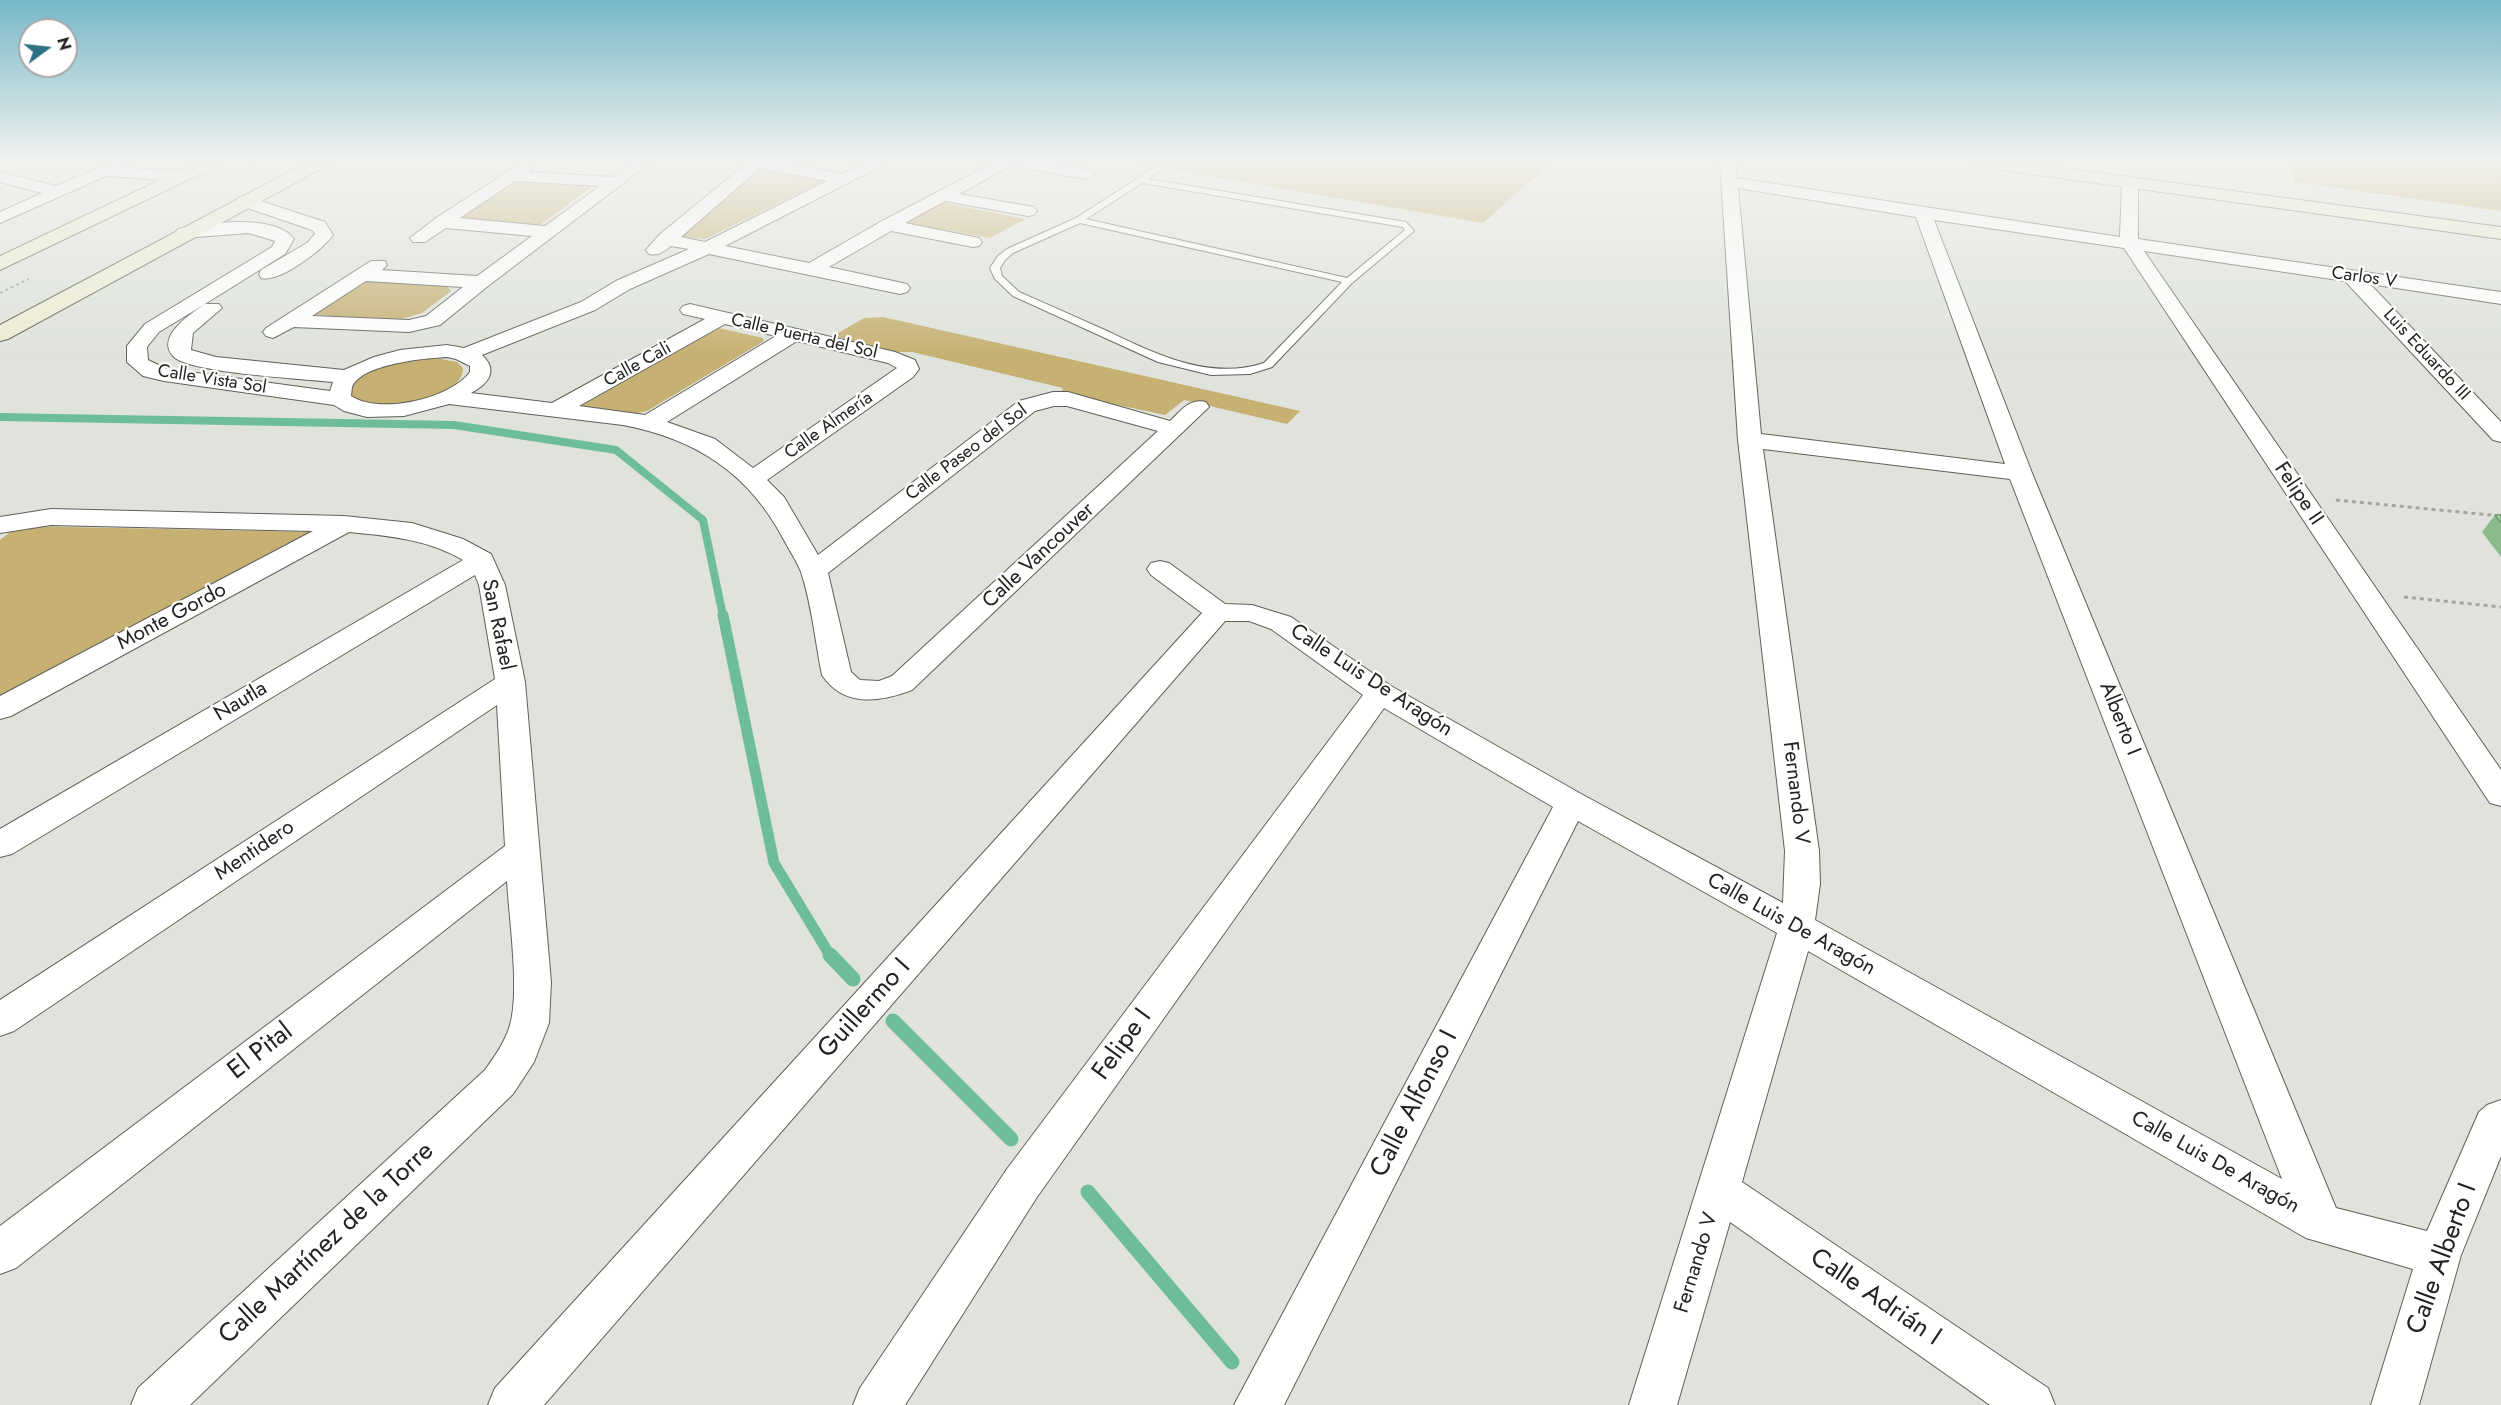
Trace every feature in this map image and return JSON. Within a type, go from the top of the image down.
[{"type":"main road","points":[[0,264],[73,228]]},
{"type":"main road","points":[[0,334],[194,228]]},
{"type":"main road","points":[[2461,228],[2501,233]]},
{"type":"street","name":"Calle Vista Sol","points":[[184,233],[234,228],[257,229],[285,239],[279,250],[152,328],[137,346],[136,357],[144,367],[164,375],[340,399]]},
{"type":"street","name":"Calle Vista Sol","points":[[321,228],[324,235],[313,247],[224,300],[187,326],[178,342],[182,353],[191,358],[216,363],[350,377]]},
{"type":"street","points":[[419,238],[434,228]]},
{"type":"street","points":[[502,228],[550,232]]},
{"type":"street","points":[[291,321],[410,326],[433,321],[481,282],[556,228]]},
{"type":"street","points":[[623,285],[665,239],[679,228]]},
{"type":"street","points":[[447,397],[474,367],[565,334],[573,329],[588,306],[623,285],[748,228]]},
{"type":"street","points":[[811,270],[884,228]]},
{"type":"street","points":[[901,228],[973,242]]},
{"type":"street","name":"Fernando V","points":[[1653,1405],[1797,927],[1804,883],[1802,850],[1750,440],[1733,228]]},
{"type":"street","name":"Alberto I","points":[[1928,228],[2020,473],[2321,1224]]},
{"type":"street","name":"Carlos V","points":[[2026,228],[2501,298]]},
{"type":"street","points":[[2129,228],[2129,242]]},
{"type":"street","points":[[665,239],[900,288]]},
{"type":"street","name":"Felipe II","points":[[2129,242],[2501,795]]},
{"type":"street","points":[[273,332],[370,270],[481,282]]},
{"type":"street","name":"Luis Eduardo III","points":[[2351,276],[2501,435]]},
{"type":"street","points":[[197,299],[224,300]]},
{"type":"street","name":"Calle Puerta del Sol","points":[[690,310],[903,360],[908,369],[905,372]]},
{"type":"street","name":"Calle Cali","points":[[566,410],[722,318]]},
{"type":"street","points":[[433,321],[434,351]]},
{"type":"street","points":[[405,355],[410,326]]},
{"type":"street","points":[[649,423],[793,335]]},
{"type":"street","points":[[566,410],[434,351],[405,355],[373,364],[350,377],[339,392],[340,399],[353,407],[375,411],[411,408],[447,397],[566,410],[649,423],[707,444],[753,479],[775,501],[814,571]]},
{"type":"street","name":"Calle Almería","points":[[753,479],[905,372]]},
{"type":"street","name":"Calle Paseo del Sol","points":[[814,571],[1027,406],[1038,401],[1068,399],[1175,429]]},
{"type":"street","name":"Calle Vancouver","points":[[814,571],[837,675],[850,687],[866,692],[884,690],[902,683],[1198,407]]},
{"type":"street","points":[[1750,440],[2020,473]]},
{"type":"street","name":"San Rafael","points":[[5,519],[51,517],[344,524],[412,531],[454,544],[482,560],[492,585],[510,682],[532,982],[530,1023],[520,1050],[499,1082]]},
{"type":"street","name":"Monte Gordo","points":[[0,709],[344,524]]},
{"type":"street","name":"Nautla","points":[[0,844],[482,560]]},
{"type":"street","points":[[1160,569],[1218,612]]},
{"type":"street","name":"Calle Luis De Aragón","points":[[1218,612],[1252,613],[1281,623],[1380,693],[1571,803],[1797,927],[2321,1224],[2439,1255]]},
{"type":"street","name":"Guillermo I","points":[[512,1405],[1218,612]]},
{"type":"street","name":"Mentidero","points":[[0,1020],[510,682]]},
{"type":"street","name":"Felipe I","points":[[877,1405],[1022,1183],[1380,693]]},
{"type":"street","name":"Calle Alfonso I","points":[[1258,1405],[1571,803]]},
{"type":"street","name":"El Pital","points":[[0,1253],[522,850]]},
{"type":"street","name":"Calle Martínez de la Torre","points":[[155,1405],[499,1082]]},
{"type":"street","name":"Calle Alberto I","points":[[2395,1405],[2439,1255],[2493,1125],[2501,1118]]},
{"type":"street","name":"Calle Adrián I","points":[[1719,1190],[2031,1405]]},
{"type":"lane","points":[[1061,228],[1010,251],[1001,258],[996,268],[998,277],[1016,294],[1177,365],[1211,372],[1232,372],[1250,371],[1268,365],[1349,281],[1410,231],[1408,228]]},
{"type":"lane","points":[[1112,228],[1349,281]]},
{"type":"path","points":[[2336,500],[2501,516]]},
{"type":"path","points":[[2394,596],[2501,607]]},
{"type":"shaded area","points":[[686,228],[728,228],[705,239],[683,237],[681,232]]},
{"type":"shaded area","points":[[932,228],[1009,228],[990,238]]},
{"type":"shaded area","points":[[369,281],[446,285],[451,291],[422,313],[398,320],[313,313],[357,283]]},
{"type":"shaded area","points":[[883,317],[1300,411],[1287,424],[1184,400],[1165,415],[1061,393],[1063,388],[912,352],[895,352],[833,336],[864,318]]},
{"type":"shaded area","points":[[719,328],[763,338],[764,341],[647,411],[633,414],[579,406],[708,330]]},
{"type":"shaded area","points":[[431,357],[457,362],[463,368],[460,378],[453,386],[441,393],[397,405],[371,404],[352,397],[353,387],[369,372],[396,363]]},
{"type":"shaded area","points":[[18,526],[314,532],[0,699],[0,540]]},
{"type":"building","points":[[2495,515],[2501,515],[2501,523]]},
{"type":"waterway","points":[[0,417],[454,425],[616,450],[703,520],[723,616]]},
{"type":"waterway","points":[[723,615],[774,863],[831,957]]},
{"type":"waterway","points":[[830,955],[853,979]]},
{"type":"waterway","points":[[893,1021],[1011,1139]]},
{"type":"waterway","points":[[1088,1192],[1232,1362]]}]
